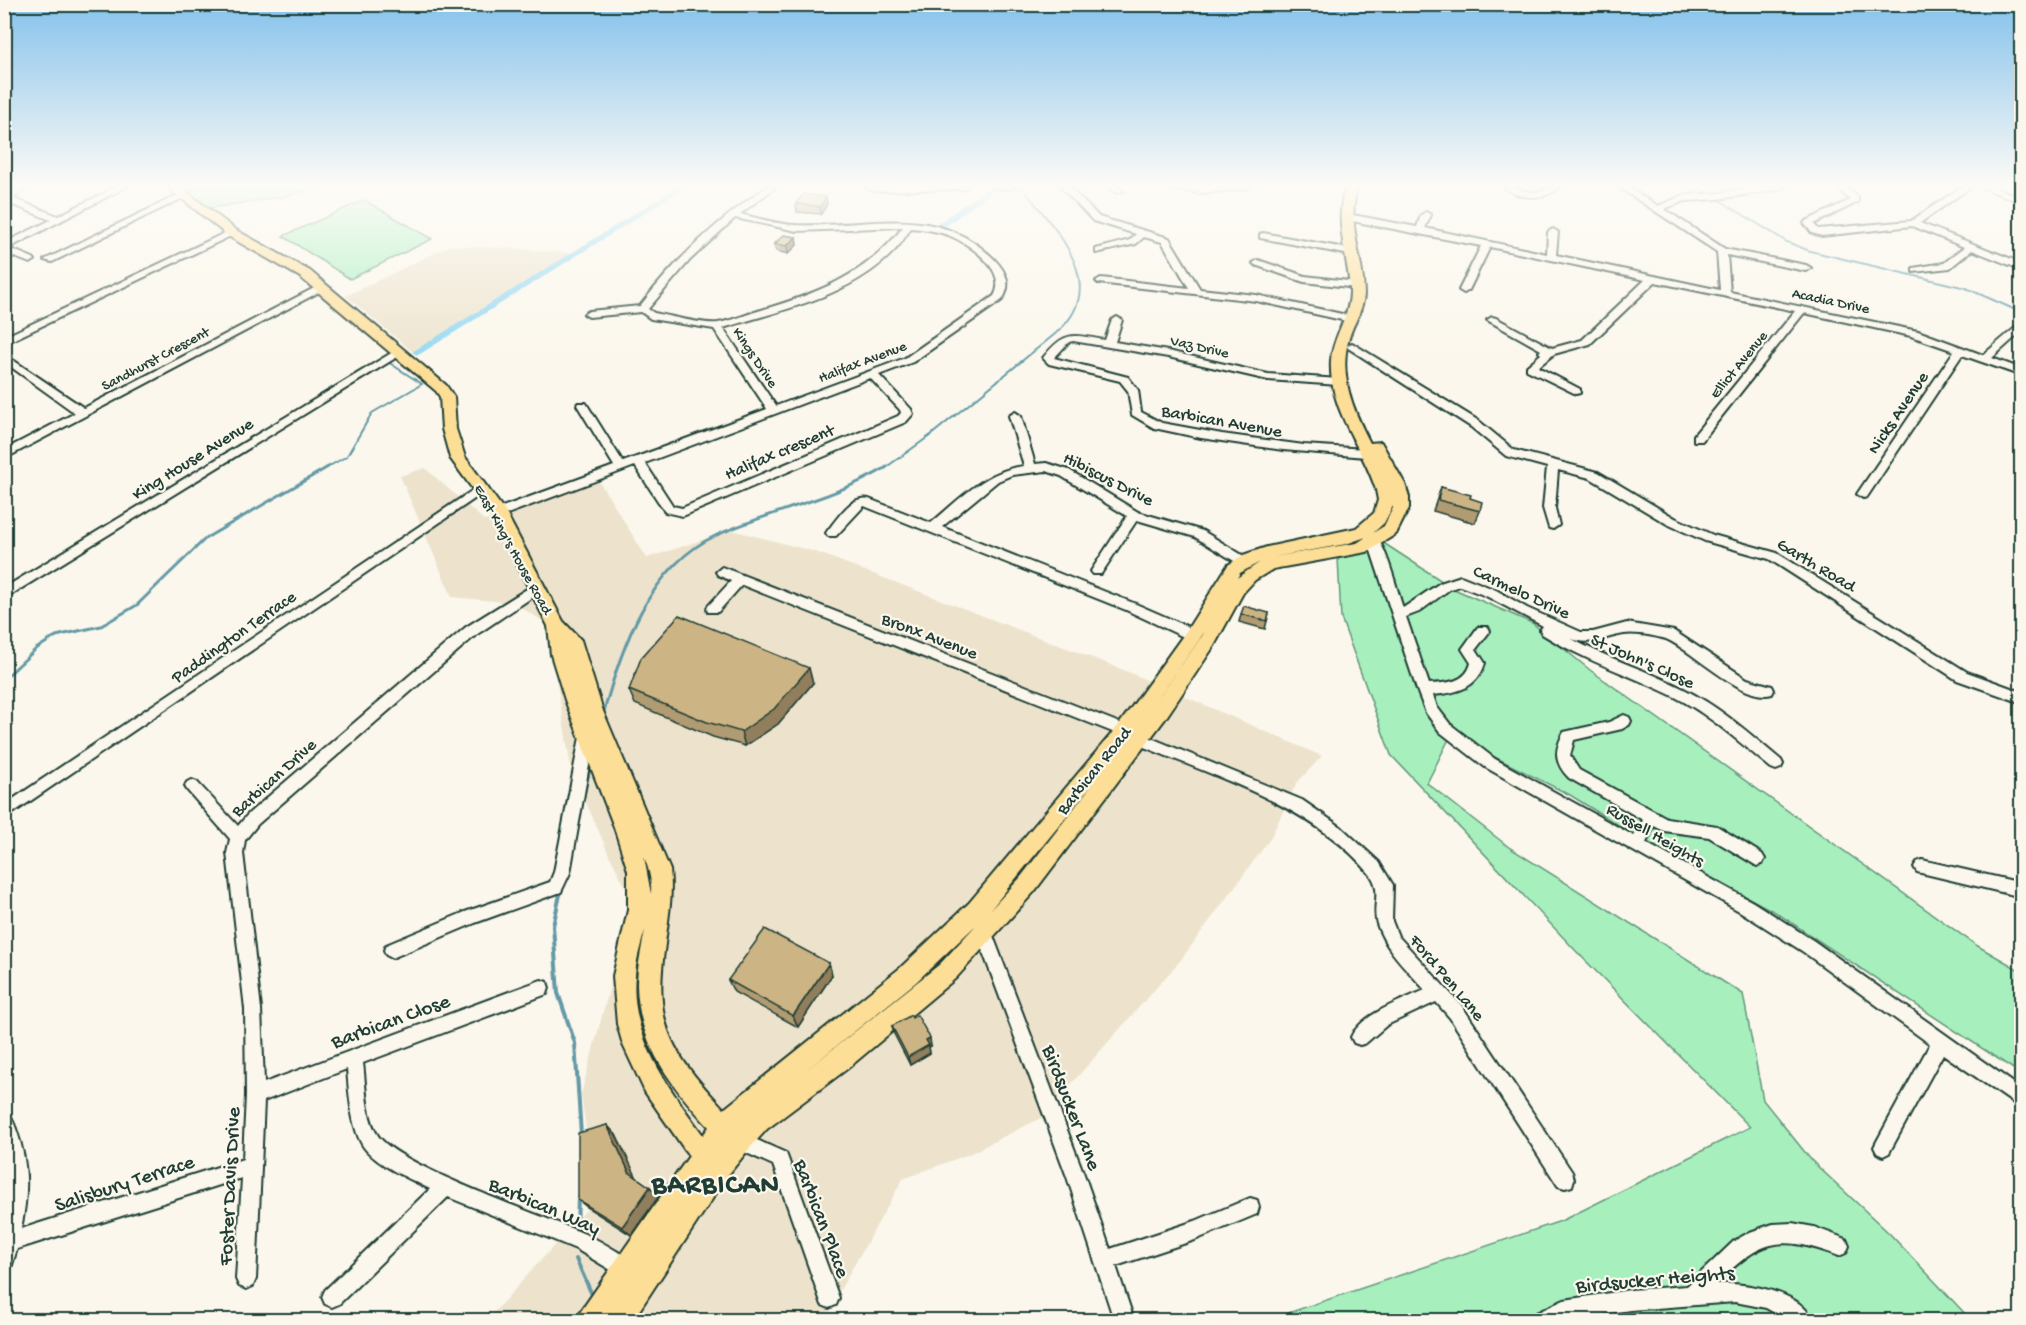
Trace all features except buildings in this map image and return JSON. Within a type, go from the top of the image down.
[{"type":"main road","name":"East King's House Road","points":[[258,248],[296,269],[320,288],[425,372],[447,398],[449,429],[458,458],[483,488],[498,513],[557,626],[572,640],[594,711],[660,870],[662,889],[660,913],[649,965],[651,1014],[662,1047],[685,1084],[731,1133]]},
{"type":"main road","name":"Barbican Road","points":[[590,1320],[626,1268],[711,1161],[731,1133],[744,1106],[908,975],[977,909],[1132,735],[1208,641],[1237,589],[1249,576],[1269,564],[1342,553],[1370,536],[1386,501],[1383,487],[1355,431],[1339,382],[1340,345],[1355,307],[1357,285],[1350,248]]},
{"type":"main road","name":"Barbican Road","points":[[731,1133],[759,1121],[839,1061],[940,978],[984,934],[1027,885],[1132,735],[1234,569],[1243,561],[1262,554],[1346,538],[1384,536],[1397,520],[1401,508],[1401,497],[1397,484],[1356,403],[1349,364],[1352,346],[1369,303],[1358,248]]},
{"type":"main road","name":"East King's House Road","points":[[557,626],[557,650],[588,739],[606,778],[634,858],[641,892],[638,921],[624,974],[631,1039],[645,1072],[711,1161]]},
{"type":"main road","name":"Barbican Road","points":[[618,1320],[711,1161]]},
{"type":"street","points":[[4,248],[30,260]]},
{"type":"street","points":[[49,260],[74,248]]},
{"type":"street","points":[[4,341],[201,248]]},
{"type":"street","points":[[589,314],[643,309],[685,258],[696,248]]},
{"type":"street","points":[[717,327],[845,281],[885,255],[891,248]]},
{"type":"street","name":"Halifax Avenue","points":[[498,513],[909,360],[926,351],[998,298],[1004,290],[1004,279],[980,248]]},
{"type":"street","points":[[1099,251],[1111,248]]},
{"type":"street","points":[[1171,248],[1196,291]]},
{"type":"street","points":[[1327,248],[1350,252]]},
{"type":"street","points":[[1464,290],[1485,248]]},
{"type":"street","name":"Acadia Drive","points":[[1506,248],[1914,333],[2022,373]]},
{"type":"street","points":[[1551,257],[1552,248]]},
{"type":"street","points":[[1717,248],[1722,251],[1806,268]]},
{"type":"street","points":[[1916,270],[1947,266],[1969,248]]},
{"type":"street","points":[[1972,248],[2022,267]]},
{"type":"street","points":[[1722,251],[1725,292]]},
{"type":"street","points":[[1258,263],[1304,279],[1357,285]]},
{"type":"street","points":[[1536,352],[1551,351],[1586,342],[1653,278]]},
{"type":"street","points":[[1101,281],[1256,298],[1351,319]]},
{"type":"street","name":"Sandhurst Crescent","points":[[4,455],[320,288]]},
{"type":"street","name":"Kings Drive","points":[[643,309],[651,316],[717,327],[772,410]]},
{"type":"street","name":"Elliot Avenue","points":[[1698,438],[1802,309]]},
{"type":"street","points":[[1492,320],[1551,351]]},
{"type":"street","points":[[1109,343],[1117,321]]},
{"type":"street","points":[[1986,359],[2022,325]]},
{"type":"street","name":"Vaz Drive","points":[[1057,348],[1065,340],[1074,338],[1109,343],[1268,377],[1339,382]]},
{"type":"street","name":"Garth Road","points":[[1352,346],[1475,424],[1510,453],[1594,475],[1671,521],[1709,538],[1773,555],[1962,676],[2022,698]]},
{"type":"street","name":"Barbican Avenue","points":[[1057,348],[1048,358],[1051,362],[1124,379],[1130,383],[1136,413],[1154,425],[1263,445],[1303,450],[1366,453]]},
{"type":"street","name":"Nicks Avenue","points":[[1863,494],[1961,350]]},
{"type":"street","points":[[1551,351],[1531,368],[1576,392]]},
{"type":"street","name":"King House Avenue","points":[[4,594],[404,356]]},
{"type":"street","points":[[4,357],[83,413]]},
{"type":"street","name":"Halifax crescent","points":[[637,460],[669,509],[683,512],[902,419],[907,414],[905,409],[872,374]]},
{"type":"street","points":[[582,405],[620,466]]},
{"type":"street","points":[[1015,416],[1030,467]]},
{"type":"street","points":[[1553,464],[1549,508],[1553,525]]},
{"type":"street","name":"Hibiscus Drive","points":[[933,528],[994,478],[1010,471],[1030,467],[1056,468],[1134,516],[1199,534],[1243,561]]},
{"type":"street","name":"Paddington Terrace","points":[[4,813],[483,488]]},
{"type":"street","points":[[832,533],[858,504],[866,502],[1131,607],[1193,635]]},
{"type":"street","points":[[1097,571],[1134,516]]},
{"type":"street","name":"Russell Heights","points":[[1370,536],[1431,709],[1445,728],[1490,763],[1747,907],[1808,946],[2022,1100]]},
{"type":"street","name":"Bronx Avenue","points":[[722,572],[1132,735]]},
{"type":"street","points":[[712,609],[740,579]]},
{"type":"street","name":"Carmelo Drive","points":[[1398,615],[1414,609],[1445,586],[1461,581],[1491,593],[1522,611],[1580,637],[1593,637],[1627,628],[1669,635],[1743,683],[1767,690]]},
{"type":"street","name":"Barbican Drive","points":[[255,1095],[253,1009],[235,853],[237,837],[253,819],[471,631],[538,587]]},
{"type":"street","name":"St John's Close","points":[[1522,611],[1572,648],[1678,692],[1734,728],[1776,764]]},
{"type":"street","points":[[1424,690],[1467,683],[1474,675],[1478,663],[1469,649],[1483,631]]},
{"type":"street","points":[[1624,721],[1608,729],[1583,731],[1569,736],[1562,749],[1562,757],[1574,774],[1652,818],[1671,826],[1712,831],[1757,859]]},
{"type":"street","name":"Ford Pen Lane","points":[[1132,735],[1297,805],[1336,832],[1374,867],[1385,885],[1384,921],[1392,941],[1456,1012],[1565,1179]]},
{"type":"street","points":[[392,950],[471,917],[555,887],[562,873],[588,739]]},
{"type":"street","points":[[192,786],[237,837]]},
{"type":"street","points":[[1637,846],[1652,818]]},
{"type":"street","points":[[1922,867],[2022,890]]},
{"type":"street","name":"Birdsucker Lane","points":[[977,909],[984,934],[1076,1177],[1124,1320]]},
{"type":"street","name":"Barbican Close","points":[[255,1095],[541,988]]},
{"type":"street","points":[[1360,1037],[1381,1019],[1438,992]]},
{"type":"street","points":[[1883,1147],[1940,1043]]},
{"type":"street","name":"Barbican Way","points":[[354,1058],[361,1118],[371,1143],[391,1159],[445,1187],[582,1242],[626,1268]]},
{"type":"street","name":"Foster Davis Drive","points":[[246,1279],[255,1095]]},
{"type":"street","points":[[4,1120],[12,1136],[18,1193],[7,1251]]},
{"type":"street","name":"Barbican Place","points":[[731,1133],[780,1160],[830,1298]]},
{"type":"street","name":"Salisbury Terrace","points":[[7,1251],[252,1165]]},
{"type":"street","points":[[332,1297],[445,1187]]},
{"type":"street","points":[[1105,1260],[1195,1230],[1250,1208]]},
{"type":"street","points":[[1692,1295],[1730,1255],[1774,1232],[1796,1232],[1839,1246]]},
{"type":"street","name":"Birdsucker Heights","points":[[1543,1320],[1564,1310],[1630,1300],[1735,1292],[1768,1299],[1790,1310],[1802,1320]]},
{"type":"shaded area","points":[[445,248],[505,248],[571,253],[413,352],[346,296]]},
{"type":"shaded area","points":[[425,468],[485,521],[514,511],[595,475],[647,558],[732,530],[816,552],[1119,668],[1322,756],[1296,784],[1270,839],[1180,961],[1041,1118],[969,1154],[903,1179],[823,1320],[487,1320],[588,1208],[588,1143],[581,1094],[633,901],[609,855],[571,768],[547,624],[514,603],[452,597],[400,476]]},
{"type":"green space","points":[[301,248],[414,248],[350,279]]},
{"type":"green space","points":[[1382,542],[1454,589],[1532,623],[1590,670],[1976,945],[2021,971],[2021,1074],[1775,912],[1662,852],[1570,795],[1451,735],[1427,783],[1510,848],[1743,994],[1763,1100],[1812,1161],[1890,1234],[1971,1320],[1281,1320],[1282,1315],[1561,1221],[1750,1127],[1576,951],[1391,755],[1341,618],[1338,558]]},
{"type":"waterway","points":[[417,352],[585,248]]},
{"type":"waterway","points":[[885,468],[931,435],[1055,334],[1072,315],[1079,296],[1079,277],[1067,248]]},
{"type":"waterway","points":[[1802,248],[1966,288],[2018,311]]},
{"type":"waterway","points":[[326,468],[347,456],[372,413],[422,384],[388,362]]},
{"type":"waterway","points":[[4,679],[36,649],[56,636],[101,626],[137,605],[206,538],[328,467]]},
{"type":"waterway","points":[[603,715],[619,663],[641,612],[673,567],[693,549],[738,526],[846,488],[887,467]]},
{"type":"waterway","points":[[583,799],[591,765]]},
{"type":"waterway","points":[[561,890],[553,926],[558,993],[575,1043],[581,1135]]},
{"type":"waterway","points":[[577,1229],[578,1198]]},
{"type":"waterway","points":[[576,1259],[593,1297]]},
{"type":"district","name":"BARBICAN","points":[[716,1182]]}]
